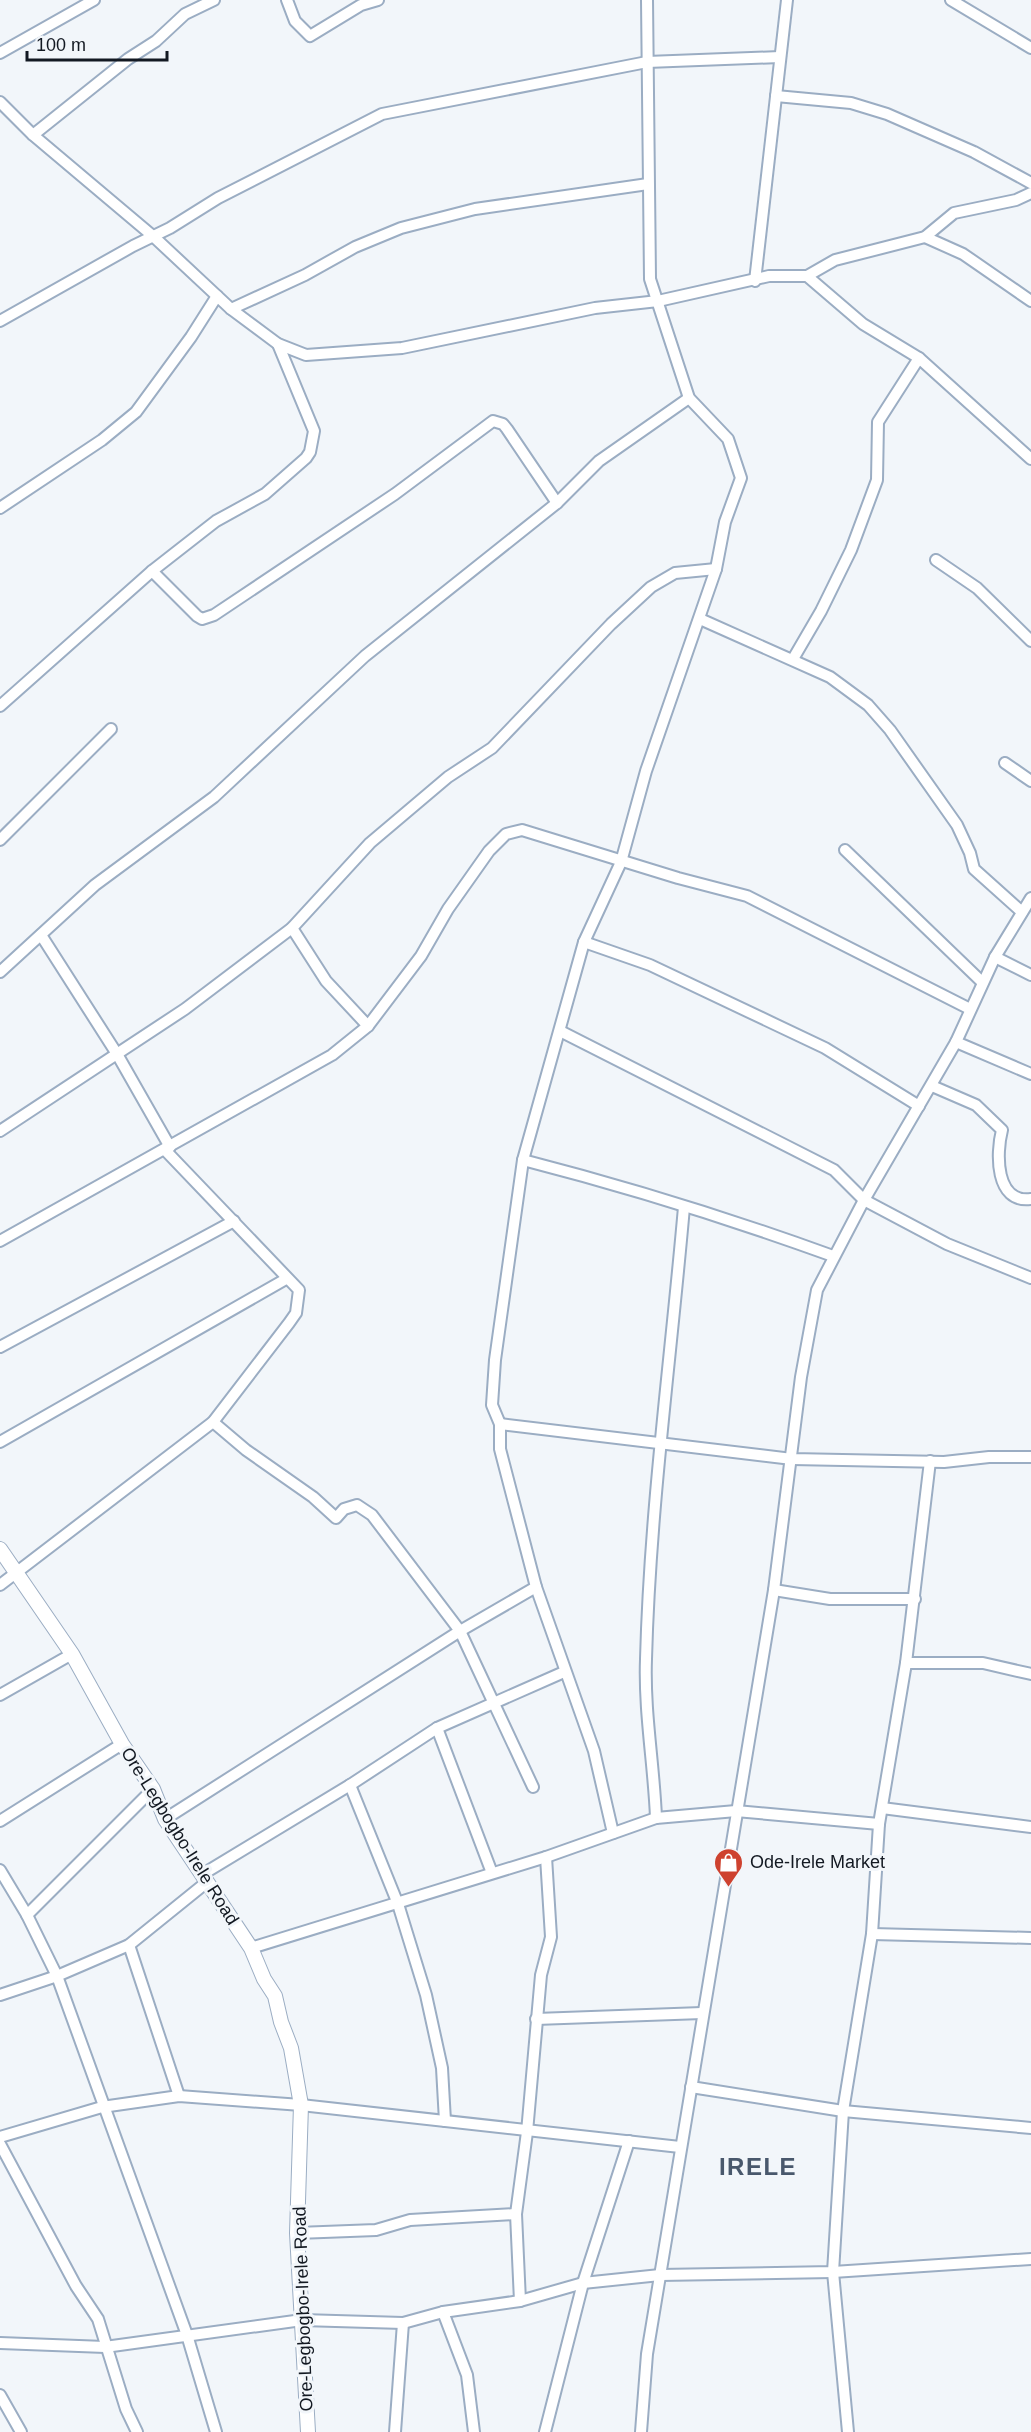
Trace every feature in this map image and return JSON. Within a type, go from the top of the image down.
[{"type":"main road","name":"Ore-Legbogbo-Irele Road","points":[[0,1549],[72,1654],[122,1744],[153,1789],[165,1819],[251,1948],[279,2009],[281,2022],[291,2048],[301,2105],[297,2233],[308,2432]]},
{"type":"street","points":[[0,53],[94,0]]},
{"type":"street","points":[[33,135],[156,41],[185,14],[214,0]]},
{"type":"street","points":[[287,0],[295,21],[310,36],[360,5],[378,0]]},
{"type":"street","points":[[613,1833],[594,1751],[564,1672],[536,1587],[500,1449],[500,1424],[492,1405],[495,1360],[523,1160],[584,942],[621,862],[646,771],[716,569],[724,522],[738,491],[741,478],[728,439],[688,398],[650,279],[647,0]]},
{"type":"street","points":[[755,281],[786,0]]},
{"type":"street","points":[[951,0],[1031,48]]},
{"type":"street","points":[[0,321],[133,246],[154,237],[218,198],[382,114],[647,62],[780,57]]},
{"type":"street","points":[[776,96],[851,103],[887,114],[974,152],[1031,183]]},
{"type":"street","points":[[0,102],[33,135],[154,237],[231,309],[278,344],[306,355],[350,354],[402,348],[595,308],[658,301],[780,274],[807,276],[835,260],[925,237],[954,213],[1016,200],[1031,193]]},
{"type":"street","points":[[231,309],[401,228],[475,209],[648,184]]},
{"type":"street","points":[[925,237],[963,254],[1031,301]]},
{"type":"street","points":[[807,276],[863,324],[919,358],[1031,459]]},
{"type":"street","points":[[0,508],[102,440],[136,412],[217,297]]},
{"type":"street","points":[[0,706],[152,571],[216,521],[265,494],[310,452],[314,431],[278,344]]},
{"type":"street","points":[[793,659],[821,611],[850,550],[877,480],[879,422],[919,358]]},
{"type":"street","points":[[0,972],[95,885],[214,796],[365,656],[557,503],[599,461],[688,398]]},
{"type":"street","points":[[152,571],[197,616],[206,619],[404,489],[494,421],[503,424],[507,429],[557,503]]},
{"type":"street","points":[[936,560],[977,588],[1031,641]]},
{"type":"street","points":[[0,1131],[185,1010],[292,928],[370,843],[448,777],[492,748],[631,604],[651,587],[675,573],[716,569]]},
{"type":"street","points":[[700,619],[830,677],[868,705],[890,730],[957,825],[970,853],[974,869],[1022,912]]},
{"type":"street","points":[[0,840],[111,729]]},
{"type":"street","points":[[1005,764],[1031,781]]},
{"type":"street","points":[[0,1241],[308,1071],[368,1026],[421,956],[448,909],[489,851],[506,834],[522,830],[621,862],[747,896],[970,1009]]},
{"type":"street","points":[[844,850],[982,982]]},
{"type":"street","points":[[641,2432],[646,2354],[774,1590],[801,1377],[817,1290],[864,1200],[956,1042],[995,957],[1031,898]]},
{"type":"street","points":[[292,928],[326,981],[368,1026]]},
{"type":"street","points":[[0,1585],[213,1422],[296,1313],[299,1290],[286,1279],[167,1149],[117,1054],[41,935]]},
{"type":"street","points":[[584,942],[650,965],[825,1048],[919,1106]]},
{"type":"street","points":[[995,957],[1031,975]]},
{"type":"street","points":[[560,1031],[834,1170],[864,1200],[948,1244],[1031,1278]]},
{"type":"street","points":[[956,1042],[1031,1074]]},
{"type":"street","points":[[932,1086],[976,1105],[1002,1130],[997,1150],[998,1164],[1009,1194],[1018,1199],[1031,1199]]},
{"type":"street","points":[[523,1160],[609,1182],[758,1229],[833,1256]]},
{"type":"street","points":[[656,1818],[645,1661],[660,1441],[684,1207]]},
{"type":"street","points":[[0,1347],[234,1221]]},
{"type":"street","points":[[0,1442],[286,1279]]},
{"type":"street","points":[[213,1422],[246,1450],[313,1497],[336,1518],[350,1506],[363,1507],[459,1631],[533,1787]]},
{"type":"street","points":[[500,1424],[660,1441],[792,1459],[930,1461],[1031,1457]]},
{"type":"street","points":[[848,2432],[833,2272],[843,2111],[872,1934],[879,1824],[915,1599],[930,1461]]},
{"type":"street","points":[[165,1819],[459,1631],[536,1587]]},
{"type":"street","points":[[774,1590],[830,1599],[915,1599]]},
{"type":"street","points":[[0,1695],[72,1654]]},
{"type":"street","points":[[906,1663],[983,1663],[1031,1674]]},
{"type":"street","points":[[0,1995],[57,1976],[129,1945],[205,1878],[437,1728],[491,1702],[564,1672]]},
{"type":"street","points":[[437,1728],[492,1873]]},
{"type":"street","points":[[0,1821],[122,1744]]},
{"type":"street","points":[[350,1785],[398,1904],[426,1995],[440,2058],[445,2121]]},
{"type":"street","points":[[27,1916],[153,1789]]},
{"type":"street","points":[[882,1808],[1031,1827]]},
{"type":"street","points":[[251,1948],[546,1857],[656,1818],[736,1811],[879,1824]]},
{"type":"street","points":[[520,2301],[516,2214],[527,2132],[541,1975],[551,1937],[546,1857]]},
{"type":"street","points":[[0,1870],[27,1916],[57,1976],[102,2107],[187,2335],[216,2432]]},
{"type":"street","points":[[872,1934],[1031,1938]]},
{"type":"street","points":[[129,1945],[179,2096]]},
{"type":"street","points":[[536,2019],[702,2013]]},
{"type":"street","points":[[691,2087],[843,2111],[1031,2128]]},
{"type":"street","points":[[0,2137],[102,2107],[179,2096],[301,2105],[527,2132],[680,2147]]},
{"type":"street","points":[[545,2432],[583,2283],[629,2141]]},
{"type":"street","points":[[0,2144],[76,2286],[98,2319],[126,2409],[137,2432]]},
{"type":"street","points":[[297,2233],[376,2230],[410,2220],[516,2214]]},
{"type":"street","points":[[0,2343],[105,2347],[302,2320],[403,2323],[443,2312],[520,2301],[583,2283],[660,2275],[833,2272],[1031,2259]]},
{"type":"street","points":[[443,2312],[466,2375],[474,2432]]},
{"type":"street","points":[[395,2432],[403,2323]]},
{"type":"street","points":[[0,2395],[21,2432]]},
{"type":"place","name":"Ode-Irele Market","points":[[729,1888]]},
{"type":"district","name":"IRELE","points":[[758,2167]]}]
